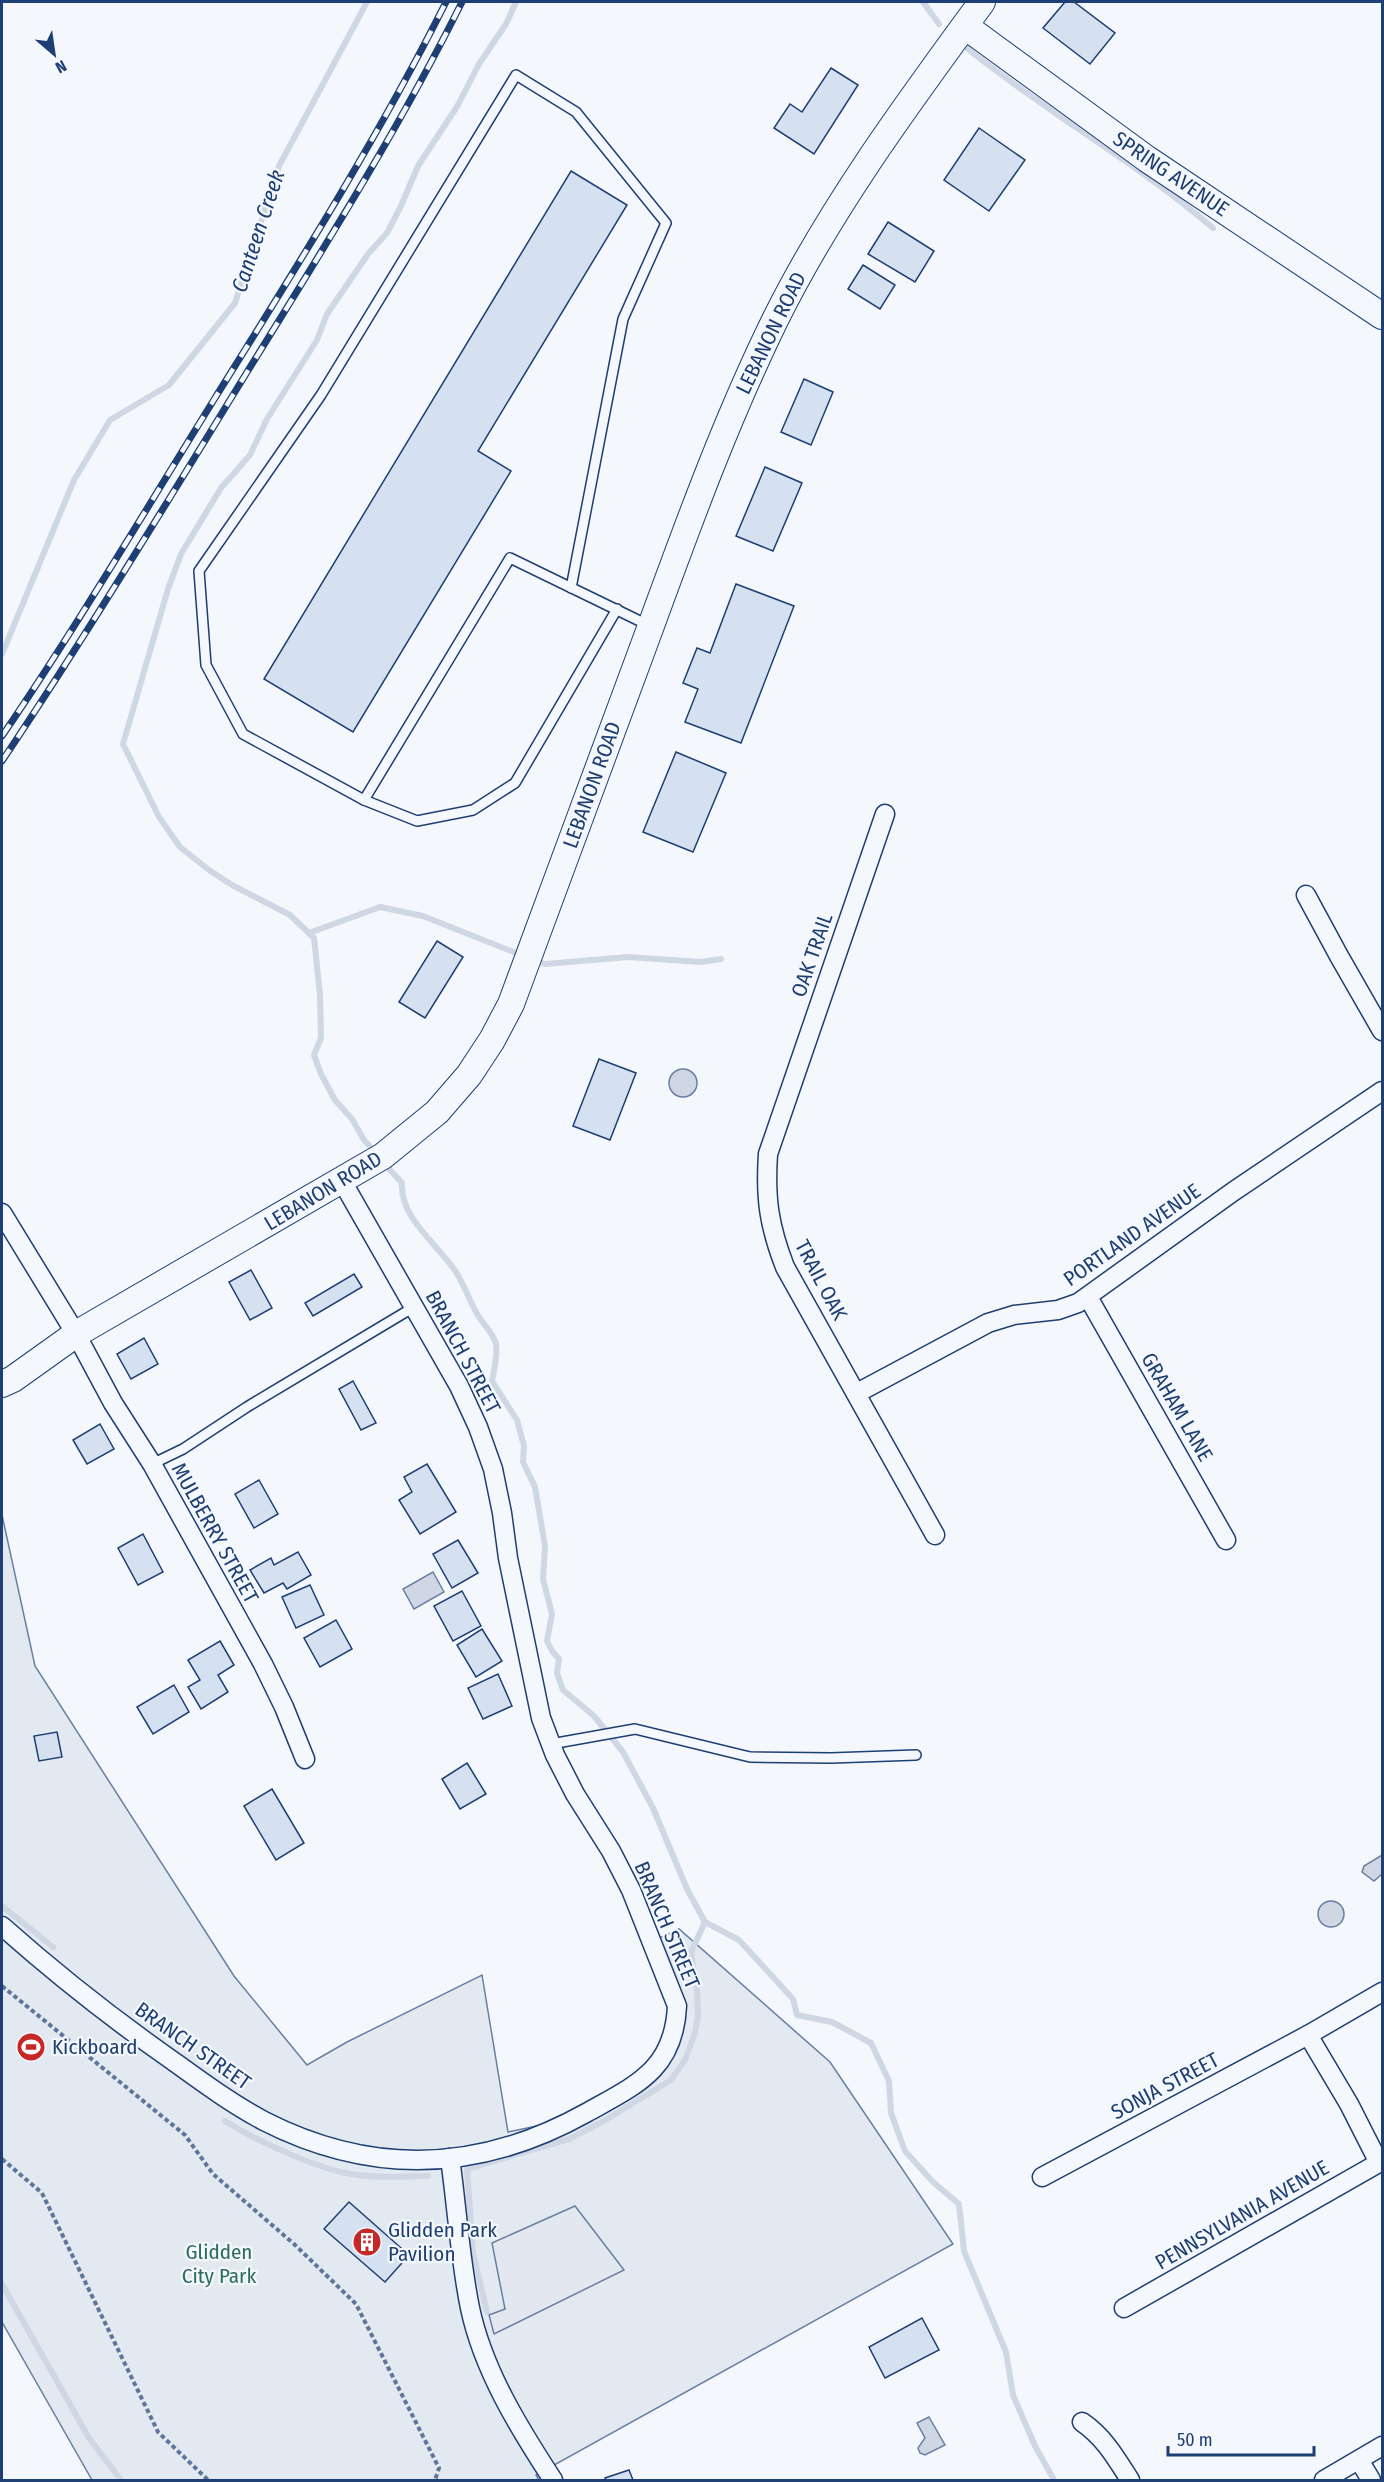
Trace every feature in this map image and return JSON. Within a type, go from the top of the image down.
[{"type":"street","name":"LEBANON ROAD","points":[[2,1384],[13,1379],[76,1334],[384,1156],[437,1112],[469,1075],[492,1040],[511,1004],[696,502],[734,409],[775,319],[854,185],[982,2]]},
{"type":"street","name":"SPRING AVENUE","points":[[964,26],[1147,159],[1383,316]]},
{"type":"street","name":"OAK TRAIL","points":[[782,1112],[885,814]]},
{"type":"street","points":[[1306,896],[1383,1031]]},
{"type":"street","name":"PORTLAND AVENUE","points":[[857,1393],[988,1323],[1014,1315],[1058,1310],[1088,1297],[1234,1191],[1383,1091]]},
{"type":"street","name":"TRAIL OAK","points":[[782,1112],[768,1154],[766,1183],[772,1234],[785,1267],[857,1393]]},
{"type":"street","name":"BRANCH STREET","points":[[2,1926],[54,1972],[134,2034],[222,2096],[264,2121],[303,2138],[350,2153],[384,2160],[415,2161],[450,2158],[488,2151],[532,2137],[575,2118],[616,2096],[648,2075],[662,2059],[671,2043],[676,2026],[676,2006],[631,1890],[611,1851],[575,1794],[541,1718],[508,1558],[493,1469],[478,1427],[459,1386],[342,1181]]},
{"type":"street","name":"MULBERRY STREET","points":[[2,1213],[76,1334],[113,1403],[152,1464],[268,1675],[305,1759]]},
{"type":"street","name":"GRAHAM LANE","points":[[1088,1297],[1226,1540]]},
{"type":"street","points":[[857,1393],[936,1535]]},
{"type":"street","name":"SONJA STREET","points":[[1042,2177],[1308,2035],[1383,1992]]},
{"type":"street","points":[[1308,2035],[1381,2162]]},
{"type":"street","points":[[450,2158],[471,2309],[477,2331],[506,2403],[553,2481]]},
{"type":"street","name":"PENNSYLVANIA AVENUE","points":[[1124,2308],[1381,2162]]},
{"type":"street","points":[[1082,2422],[1108,2444],[1130,2481]]},
{"type":"street","points":[[1324,2481],[1383,2446]]},
{"type":"street","points":[[1359,2460],[1371,2481]]},
{"type":"lane","points":[[572,588],[623,319],[666,223],[576,112],[516,75],[321,395],[199,571],[206,665],[243,734],[364,800],[417,821],[473,810],[515,783],[616,609]]},
{"type":"lane","points":[[364,800],[510,558],[651,626]]},
{"type":"lane","points":[[152,1464],[183,1449],[247,1407],[414,1306]]},
{"type":"lane","points":[[551,1744],[635,1729],[750,1757],[831,1758],[916,1755]]},
{"type":"path","points":[[2,1986],[184,2135],[213,2174],[294,2244],[356,2304],[439,2468],[435,2481]]},
{"type":"path","points":[[2,2159],[42,2193],[158,2432],[208,2481]]},
{"type":"green space","name":"Glidden City Park","points":[[2,1515],[35,1666],[234,1976],[307,2065],[347,2042],[482,1975],[508,2132],[575,2118],[657,2064],[676,2026],[651,1942],[679,1929],[830,2062],[953,2244],[536,2475],[539,2480],[92,2480],[2,2322]]},
{"type":"shaded area","points":[[683,1069],[693,1073],[697,1083],[693,1093],[683,1097],[673,1093],[669,1083],[673,1073]]},
{"type":"shaded area","points":[[433,1572],[444,1592],[414,1609],[403,1589]]},
{"type":"shaded area","points":[[1382,1855],[1382,1874],[1374,1881],[1362,1872],[1364,1866]]},
{"type":"shaded area","points":[[1331,1901],[1340,1905],[1344,1914],[1340,1923],[1331,1927],[1322,1923],[1318,1914],[1322,1905]]},
{"type":"shaded area","points":[[575,2206],[624,2270],[494,2334],[489,2315],[505,2309],[492,2243]]},
{"type":"shaded area","points":[[929,2417],[945,2445],[925,2455],[920,2453],[918,2448],[925,2438],[917,2423]]},
{"type":"building","points":[[1065,2],[1074,2],[1115,33],[1090,64],[1043,28]]},
{"type":"building","points":[[831,68],[858,85],[814,154],[774,128],[790,104],[802,112]]},
{"type":"building","points":[[979,128],[1025,160],[989,211],[944,180]]},
{"type":"building","points":[[571,171],[627,205],[478,451],[511,471],[353,732],[264,679]]},
{"type":"building","points":[[888,222],[934,251],[915,282],[868,254]]},
{"type":"building","points":[[863,265],[895,285],[880,309],[848,289]]},
{"type":"building","points":[[804,379],[833,392],[811,445],[781,432]]},
{"type":"building","points":[[765,467],[802,483],[773,551],[736,536]]},
{"type":"building","points":[[736,584],[794,606],[741,743],[685,722],[698,689],[683,683],[697,648],[710,653]]},
{"type":"building","points":[[676,752],[726,773],[693,852],[643,832]]},
{"type":"building","points":[[437,941],[463,957],[425,1018],[399,1002]]},
{"type":"building","points":[[599,1059],[636,1073],[610,1140],[573,1126]]},
{"type":"building","points":[[251,1270],[272,1308],[250,1320],[229,1282]]},
{"type":"building","points":[[354,1274],[362,1287],[313,1316],[305,1303]]},
{"type":"building","points":[[144,1338],[158,1364],[131,1379],[117,1354]]},
{"type":"building","points":[[353,1381],[376,1423],[361,1430],[339,1389]]},
{"type":"building","points":[[100,1424],[114,1449],[87,1464],[73,1440]]},
{"type":"building","points":[[427,1464],[456,1512],[420,1534],[399,1500],[412,1492],[404,1477]]},
{"type":"building","points":[[259,1480],[278,1514],[254,1528],[235,1494]]},
{"type":"building","points":[[143,1534],[163,1572],[138,1585],[118,1548]]},
{"type":"building","points":[[458,1540],[478,1573],[452,1588],[433,1554]]},
{"type":"building","points":[[298,1552],[311,1575],[287,1589],[283,1583],[264,1593],[250,1570],[271,1558],[274,1565]]},
{"type":"building","points":[[310,1585],[324,1615],[296,1628],[282,1597]]},
{"type":"building","points":[[462,1591],[481,1626],[453,1641],[434,1606]]},
{"type":"building","points":[[336,1620],[352,1649],[320,1667],[304,1638]]},
{"type":"building","points":[[482,1629],[502,1661],[476,1677],[457,1645]]},
{"type":"building","points":[[220,1641],[234,1665],[218,1675],[228,1692],[201,1709],[188,1687],[200,1680],[188,1660]]},
{"type":"building","points":[[498,1674],[512,1706],[483,1719],[468,1688]]},
{"type":"building","points":[[174,1685],[189,1712],[153,1734],[137,1707]]},
{"type":"building","points":[[57,1732],[62,1757],[39,1761],[34,1736]]},
{"type":"building","points":[[467,1763],[486,1794],[460,1809],[442,1779]]},
{"type":"building","points":[[272,1789],[304,1843],[276,1860],[244,1806]]},
{"type":"building","name":"Glidden Park Pavilion","points":[[349,2202],[409,2255],[385,2282],[324,2229]]},
{"type":"building","points":[[922,2318],[939,2350],[885,2378],[869,2347]]},
{"type":"building","points":[[629,2470],[633,2480],[606,2480],[605,2478]]},
{"type":"waterway","name":"Canteen Creek","points":[[2,654],[74,480],[110,420],[169,385],[235,303],[279,166],[367,2]]},
{"type":"waterway","points":[[376,1153],[364,1140],[352,1119],[335,1100],[314,1055],[321,1038],[320,995],[314,938],[290,915],[232,885],[180,847],[159,817],[123,744],[168,589],[181,554],[221,488],[250,455],[267,419],[317,340],[327,314],[368,254],[387,233],[418,166],[458,105],[479,64],[506,24],[516,2]]},
{"type":"waterway","points":[[923,2],[939,24]]},
{"type":"waterway","points":[[968,49],[1029,95],[1153,181],[1213,228]]},
{"type":"waterway","points":[[309,933],[380,907],[423,916],[521,955]]},
{"type":"waterway","points":[[534,960],[545,964],[628,957],[700,962],[721,959]]},
{"type":"waterway","points":[[384,1163],[402,1183],[403,1196],[413,1220],[456,1272],[476,1312],[496,1344],[492,1381],[517,1420],[524,1446],[523,1462],[535,1487],[545,1546],[543,1579],[552,1614],[547,1641],[559,1659],[557,1673],[563,1690],[594,1716],[623,1752],[653,1808],[687,1889],[705,1922],[739,1940],[793,1999],[797,2015],[832,2022],[871,2043],[889,2081],[891,2113],[905,2151],[933,2182],[959,2204],[964,2251],[1006,2352],[1013,2395],[1035,2446],[1054,2480]]},
{"type":"waterway","points":[[2,1906],[53,1947]]},
{"type":"waterway","points":[[487,2312],[473,2253],[467,2169],[569,2139],[602,2122],[671,2080],[685,2060],[695,2033],[698,2016],[697,1989],[691,1952],[705,1922]]},
{"type":"waterway","points":[[225,2121],[283,2151],[345,2173],[366,2176],[428,2176]]},
{"type":"waterway","points":[[2,2284],[89,2438],[121,2480]]},
{"type":"railway","points":[[2,736],[84,611],[306,251],[393,103],[446,2]]},
{"type":"railway","points":[[2,761],[123,573],[328,241],[411,99],[462,2]]},
{"type":"place","name":"Kickboard","points":[[31,2047]]},
{"type":"place","name":"Glidden Park Pavilion","points":[[367,2242]]}]
